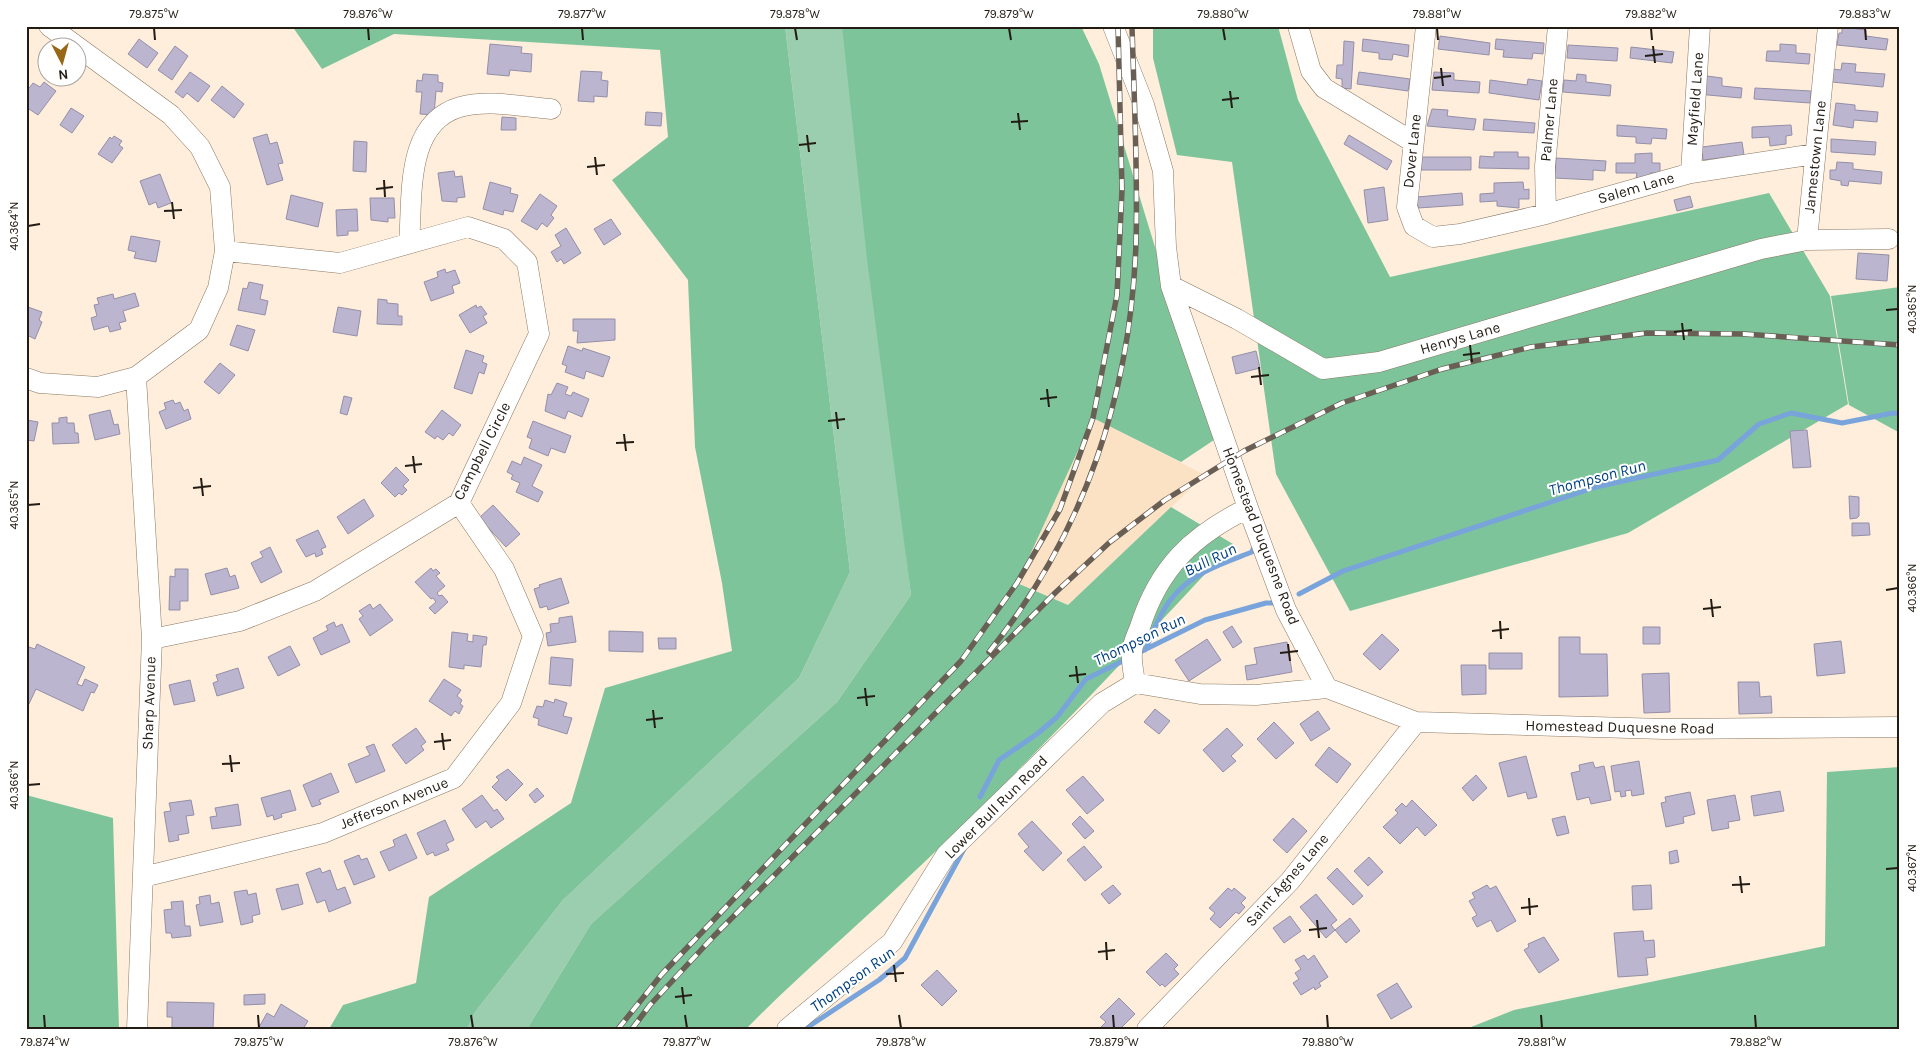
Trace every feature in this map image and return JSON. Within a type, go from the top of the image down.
[{"type":"street","points":[[26,378],[40,383],[98,387],[136,377],[199,330],[218,288],[225,251],[220,187],[200,148],[171,115],[48,26]]},
{"type":"street","name":"Homestead Duquesne Road","points":[[1113,26],[1144,105],[1163,171],[1166,247],[1171,286],[1248,508],[1286,610],[1327,688],[1416,722],[1664,729],[1900,727]]},
{"type":"street","points":[[1298,26],[1311,71],[1324,88],[1413,142]]},
{"type":"street","name":"Dover Lane","points":[[1426,26],[1407,207],[1414,226],[1433,237],[1460,234]]},
{"type":"street","name":"Palmer Lane","points":[[1546,214],[1545,166],[1558,26]]},
{"type":"street","name":"Mayfield Lane","points":[[1691,173],[1700,26]]},
{"type":"street","name":"Jamestown Lane","points":[[1807,240],[1828,26]]},
{"type":"street","points":[[409,244],[416,153],[424,134],[434,122],[461,106],[484,104],[551,109]]},
{"type":"street","name":"Salem Lane","points":[[1460,234],[1546,214],[1691,173],[1815,154]]},
{"type":"street","name":"Campbell Circle","points":[[152,639],[240,621],[315,592],[459,503],[539,334],[527,262],[504,239],[468,227],[340,263],[225,251]]},
{"type":"street","points":[[1807,240],[1889,239]]},
{"type":"street","name":"Henrys Lane","points":[[1171,286],[1237,319],[1323,369],[1379,362],[1761,249],[1807,240]]},
{"type":"street","name":"Sharp Avenue","points":[[136,377],[152,639],[137,1029]]},
{"type":"street","name":"Jefferson Avenue","points":[[142,877],[323,832],[454,778],[511,702],[533,636],[504,569],[459,503]]},
{"type":"street","points":[[1248,508],[1215,524],[1193,541],[1174,562],[1147,604],[1133,658],[1135,683],[1200,694],[1256,695],[1327,688]]},
{"type":"street","name":"Lower Bull Run Road","points":[[787,1029],[892,942],[946,855],[1102,703],[1135,683]]},
{"type":"street","name":"Saint Agnes Lane","points":[[1147,1029],[1290,881],[1416,722]]},
{"type":"shaded area","points":[[1093,418],[1205,475],[1068,605],[1017,583]]},
{"type":"green space","points":[[292,26],[785,26],[850,572],[799,678],[563,900],[475,1012],[467,1029],[329,1029],[343,1005],[416,983],[429,897],[571,803],[605,688],[732,651],[722,583],[695,447],[688,280],[612,180],[668,137],[660,50],[394,34],[322,69]]},
{"type":"green space","points":[[785,26],[843,26],[911,595],[837,702],[591,924],[527,1029],[467,1029],[475,1012],[563,900],[799,678],[850,572]]},
{"type":"green space","points":[[842,26],[1081,26],[1099,64],[1214,440],[1181,462],[1093,418],[1017,583],[1068,605],[1171,507],[1233,544],[1110,675],[942,846],[746,1029],[527,1029],[591,924],[837,702],[911,595],[867,259]]},
{"type":"green space","points":[[1153,26],[1278,26],[1298,100],[1390,277],[1769,193],[1830,296],[1848,404],[1628,533],[1350,611],[1276,474],[1232,162],[1177,155],[1153,58]]},
{"type":"green space","points":[[1900,287],[1900,433],[1849,405],[1831,296]]},
{"type":"green space","points":[[1900,767],[1900,1029],[1466,1029],[1514,1010],[1825,946],[1827,772]]},
{"type":"green space","points":[[26,795],[113,818],[119,1029],[26,1029]]},
{"type":"building","points":[[1842,27],[1866,30],[1866,36],[1888,39],[1886,50],[1837,45],[1839,33],[1842,33]]},
{"type":"building","points":[[1440,36],[1490,43],[1489,55],[1438,49]]},
{"type":"building","points":[[139,39],[158,53],[147,68],[128,54]]},
{"type":"building","points":[[1363,39],[1409,45],[1408,57],[1393,54],[1392,60],[1379,59],[1379,53],[1362,51]]},
{"type":"building","points":[[1496,39],[1544,43],[1543,54],[1533,53],[1532,59],[1503,57],[1504,50],[1495,49]]},
{"type":"building","points":[[1344,41],[1354,42],[1351,89],[1342,88],[1342,79],[1336,78],[1337,65],[1343,65]]},
{"type":"building","points":[[490,44],[522,47],[521,53],[532,54],[531,72],[510,70],[509,76],[487,74]]},
{"type":"building","points":[[1780,44],[1796,45],[1796,53],[1810,54],[1809,64],[1766,61],[1767,51],[1780,51]]},
{"type":"building","points":[[1568,45],[1618,48],[1617,61],[1567,58]]},
{"type":"building","points":[[175,46],[188,56],[172,80],[158,70]]},
{"type":"building","points":[[1631,47],[1674,52],[1672,63],[1630,58]]},
{"type":"building","points":[[1842,63],[1856,64],[1855,72],[1885,74],[1883,87],[1832,82],[1833,69],[1841,70]]},
{"type":"building","points":[[581,71],[602,72],[601,80],[608,81],[607,97],[594,96],[594,102],[578,101]]},
{"type":"building","points":[[190,72],[210,86],[198,102],[187,93],[183,98],[175,92]]},
{"type":"building","points":[[1359,72],[1410,79],[1408,91],[1357,84]]},
{"type":"building","points":[[1434,72],[1454,73],[1454,80],[1480,82],[1479,93],[1432,90]]},
{"type":"building","points":[[423,74],[438,75],[438,82],[443,83],[442,92],[436,91],[434,115],[420,114],[422,92],[416,92],[417,80],[422,81]]},
{"type":"building","points":[[1577,74],[1586,75],[1586,82],[1611,85],[1610,96],[1563,92],[1564,80],[1576,81]]},
{"type":"building","points":[[1707,76],[1722,78],[1722,86],[1742,88],[1741,98],[1697,94]]},
{"type":"building","points":[[1528,79],[1542,81],[1539,100],[1489,93],[1490,80],[1527,85]]},
{"type":"building","points":[[33,83],[38,86],[38,88],[52,88],[56,91],[38,115],[26,107],[26,92]]},
{"type":"building","points":[[222,86],[244,104],[234,118],[211,100]]},
{"type":"building","points":[[1755,88],[1811,91],[1810,103],[1754,99]]},
{"type":"building","points":[[1836,103],[1855,105],[1855,110],[1878,112],[1877,122],[1854,120],[1853,128],[1833,125]]},
{"type":"building","points":[[71,108],[84,116],[72,133],[60,125]]},
{"type":"building","points":[[1432,109],[1448,110],[1447,116],[1476,119],[1474,130],[1427,126]]},
{"type":"building","points":[[646,112],[662,113],[661,126],[645,125]]},
{"type":"building","points":[[502,117],[516,118],[516,130],[501,130]]},
{"type":"building","points":[[1484,119],[1535,123],[1534,133],[1483,130]]},
{"type":"building","points":[[1617,125],[1667,129],[1666,139],[1652,138],[1651,144],[1636,143],[1636,137],[1617,136]]},
{"type":"building","points":[[1791,125],[1792,135],[1786,136],[1786,144],[1770,146],[1769,137],[1752,138],[1752,127]]},
{"type":"building","points":[[267,134],[270,144],[277,142],[283,163],[278,164],[283,180],[267,185],[253,138]]},
{"type":"building","points":[[1349,135],[1392,161],[1387,170],[1344,144]]},
{"type":"building","points":[[114,136],[122,141],[119,145],[123,148],[112,163],[98,154],[110,137],[112,139]]},
{"type":"building","points":[[1831,139],[1876,142],[1875,155],[1831,152]]},
{"type":"building","points":[[354,141],[367,142],[366,172],[353,171]]},
{"type":"building","points":[[1742,142],[1744,155],[1703,160],[1702,147]]},
{"type":"building","points":[[1494,152],[1518,152],[1518,157],[1529,157],[1529,169],[1479,168],[1480,156],[1494,157]]},
{"type":"building","points":[[1652,153],[1652,163],[1660,163],[1660,173],[1650,173],[1650,178],[1636,178],[1637,173],[1616,173],[1616,163],[1635,163],[1635,154]]},
{"type":"building","points":[[1421,157],[1471,157],[1471,170],[1421,170]]},
{"type":"building","points":[[1556,158],[1606,161],[1605,171],[1593,170],[1593,180],[1555,178]]},
{"type":"building","points":[[1837,162],[1853,163],[1853,169],[1882,172],[1881,184],[1849,181],[1848,186],[1841,185],[1841,181],[1830,179],[1830,170],[1836,170]]},
{"type":"building","points":[[454,171],[455,177],[462,176],[465,197],[457,198],[457,202],[442,201],[438,173]]},
{"type":"building","points":[[160,174],[171,203],[158,208],[156,202],[149,205],[140,181]]},
{"type":"building","points":[[490,182],[511,188],[510,193],[518,195],[513,212],[504,210],[503,215],[483,209]]},
{"type":"building","points":[[1523,182],[1524,190],[1529,189],[1529,199],[1519,199],[1519,208],[1497,206],[1497,201],[1480,202],[1480,194],[1494,193],[1494,183]]},
{"type":"building","points":[[1384,187],[1388,220],[1368,223],[1364,190]]},
{"type":"building","points":[[1462,193],[1463,205],[1418,208],[1417,197]]},
{"type":"building","points":[[540,194],[557,206],[551,215],[554,218],[547,227],[542,223],[537,230],[521,221]]},
{"type":"building","points":[[291,195],[323,203],[318,227],[286,219]]},
{"type":"building","points":[[1690,196],[1693,207],[1677,211],[1674,200]]},
{"type":"building","points":[[370,198],[394,198],[395,218],[388,218],[388,222],[371,220]]},
{"type":"building","points":[[357,209],[358,231],[348,231],[348,235],[337,236],[336,210]]},
{"type":"building","points":[[611,219],[621,234],[604,245],[594,229]]},
{"type":"building","points":[[566,228],[581,253],[564,264],[561,259],[557,262],[551,252],[561,246],[555,235]]},
{"type":"building","points":[[131,236],[160,241],[156,262],[134,258],[136,252],[128,250]]},
{"type":"building","points":[[1858,253],[1889,255],[1887,281],[1856,279]]},
{"type":"building","points":[[445,269],[446,273],[455,270],[460,283],[452,286],[454,293],[431,301],[424,282],[438,277],[437,272]]},
{"type":"building","points":[[249,282],[263,285],[260,299],[268,301],[265,315],[238,310],[243,288],[247,289]]},
{"type":"building","points":[[135,293],[139,306],[123,311],[126,321],[119,323],[121,329],[110,332],[108,326],[94,330],[91,318],[97,316],[94,305],[99,304],[97,298],[113,294],[114,299]]},
{"type":"building","points":[[378,299],[387,300],[387,303],[398,304],[398,316],[402,316],[402,325],[377,324]]},
{"type":"building","points":[[476,305],[477,308],[481,306],[487,314],[483,316],[487,323],[470,333],[459,315]]},
{"type":"building","points":[[28,307],[42,312],[39,320],[42,322],[35,339],[29,336],[27,341]]},
{"type":"building","points":[[338,307],[361,311],[357,336],[333,332]]},
{"type":"building","points":[[573,319],[615,319],[615,340],[577,343],[578,331],[573,331]]},
{"type":"building","points":[[237,325],[255,330],[248,351],[230,345]]},
{"type":"building","points":[[568,346],[582,351],[583,348],[610,357],[603,377],[586,371],[584,379],[565,372],[567,366],[562,364]]},
{"type":"building","points":[[466,350],[484,356],[482,362],[487,364],[484,374],[479,372],[472,394],[454,388]]},
{"type":"building","points":[[1256,351],[1260,368],[1236,374],[1232,357]]},
{"type":"building","points":[[220,363],[235,375],[219,394],[204,382]]},
{"type":"building","points":[[557,383],[568,387],[565,394],[571,396],[573,392],[589,399],[582,417],[568,411],[565,419],[545,411],[548,394],[551,395]]},
{"type":"building","points":[[344,396],[352,398],[347,415],[340,413]]},
{"type":"building","points":[[173,400],[175,404],[180,402],[184,411],[188,409],[191,419],[166,429],[159,412],[166,409],[164,403]]},
{"type":"building","points":[[110,410],[114,425],[118,424],[120,434],[95,440],[89,415]]},
{"type":"building","points":[[442,410],[461,425],[453,436],[449,433],[443,440],[437,436],[435,439],[425,432]]},
{"type":"building","points":[[26,413],[28,413],[27,420],[38,422],[34,441],[26,440]]},
{"type":"building","points":[[67,417],[67,423],[74,423],[79,443],[53,444],[52,423],[59,423],[59,418]]},
{"type":"building","points":[[533,421],[571,436],[565,453],[551,448],[548,456],[529,448],[532,439],[527,437]]},
{"type":"building","points":[[1807,430],[1811,467],[1793,468],[1790,431]]},
{"type":"building","points":[[524,457],[542,465],[532,486],[543,492],[538,502],[516,492],[520,483],[511,479],[513,475],[507,472],[512,461],[521,465]]},
{"type":"building","points":[[396,467],[409,480],[403,486],[407,490],[402,495],[399,493],[395,497],[381,483]]},
{"type":"building","points":[[1849,496],[1859,497],[1859,516],[1857,518],[1850,519]]},
{"type":"building","points":[[364,499],[374,516],[348,534],[337,517]]},
{"type":"building","points":[[493,505],[520,534],[506,547],[479,518]]},
{"type":"building","points":[[1852,523],[1869,523],[1870,535],[1852,536]]},
{"type":"building","points":[[318,530],[326,547],[321,549],[323,554],[316,557],[315,553],[306,557],[296,540]]},
{"type":"building","points":[[270,547],[282,572],[261,583],[251,563],[263,557],[260,552]]},
{"type":"building","points":[[227,568],[230,577],[235,575],[239,588],[211,595],[205,574]]},
{"type":"building","points":[[431,568],[433,571],[436,569],[440,573],[436,576],[445,586],[437,593],[439,596],[442,595],[448,602],[435,614],[429,608],[436,602],[415,582]]},
{"type":"building","points":[[175,569],[188,569],[188,601],[180,601],[180,610],[169,610],[170,576],[175,577]]},
{"type":"building","points":[[561,578],[569,603],[548,610],[547,606],[540,608],[534,589],[540,587],[539,585]]},
{"type":"building","points":[[370,604],[373,609],[380,604],[393,620],[370,636],[359,619],[363,616],[359,611]]},
{"type":"building","points":[[572,616],[576,642],[548,646],[546,633],[551,632],[550,624],[559,623],[559,618]]},
{"type":"building","points":[[334,622],[336,627],[342,624],[350,642],[321,655],[313,638],[328,630],[326,626]]},
{"type":"building","points":[[1232,626],[1242,642],[1233,648],[1223,632]]},
{"type":"building","points":[[1643,627],[1660,627],[1660,644],[1643,644]]},
{"type":"building","points":[[609,631],[643,632],[643,652],[609,651]]},
{"type":"building","points":[[452,632],[468,634],[467,641],[473,642],[473,635],[487,637],[486,645],[483,645],[481,667],[464,665],[464,669],[449,667]]},
{"type":"building","points":[[1382,634],[1399,650],[1380,670],[1363,654]]},
{"type":"building","points":[[1559,637],[1580,637],[1580,654],[1607,654],[1608,696],[1559,697]]},
{"type":"building","points":[[658,638],[676,638],[676,649],[659,649]]},
{"type":"building","points":[[1207,639],[1221,660],[1189,681],[1175,660]]},
{"type":"building","points":[[1841,641],[1845,673],[1817,676],[1814,644]]},
{"type":"building","points":[[1287,642],[1292,672],[1247,680],[1245,666],[1257,664],[1254,648]]},
{"type":"building","points":[[37,644],[85,667],[77,684],[82,686],[85,679],[98,685],[94,693],[91,692],[83,711],[36,689],[26,710],[26,646],[35,649]]},
{"type":"building","points":[[290,646],[300,665],[278,676],[268,657]]},
{"type":"building","points":[[1489,653],[1522,653],[1522,669],[1489,669]]},
{"type":"building","points":[[551,657],[573,659],[571,686],[549,684]]},
{"type":"building","points":[[1461,665],[1486,665],[1486,694],[1462,695]]},
{"type":"building","points":[[238,668],[244,688],[217,696],[213,683],[218,681],[216,675]]},
{"type":"building","points":[[1669,673],[1670,712],[1644,713],[1642,674]]},
{"type":"building","points":[[444,679],[461,690],[457,696],[462,700],[460,704],[463,706],[459,714],[455,711],[451,716],[429,701]]},
{"type":"building","points":[[190,680],[195,701],[174,705],[169,685]]},
{"type":"building","points":[[1738,682],[1759,682],[1760,697],[1771,696],[1772,713],[1739,714]]},
{"type":"building","points":[[555,699],[567,703],[563,716],[572,718],[567,734],[538,725],[539,719],[533,717],[537,706],[543,707],[545,700],[554,703]]},
{"type":"building","points":[[1155,709],[1170,721],[1159,734],[1144,722]]},
{"type":"building","points":[[1318,711],[1330,729],[1311,741],[1300,724]]},
{"type":"building","points":[[1274,722],[1294,743],[1276,759],[1257,739]]},
{"type":"building","points":[[416,728],[426,742],[421,746],[424,750],[406,764],[392,745]]},
{"type":"building","points":[[1227,728],[1243,745],[1231,756],[1236,761],[1223,772],[1203,750]]},
{"type":"building","points":[[374,744],[385,771],[356,783],[348,764],[370,755],[366,747]]},
{"type":"building","points":[[1329,747],[1351,764],[1337,783],[1315,765]]},
{"type":"building","points":[[1526,756],[1537,797],[1528,799],[1526,792],[1508,797],[1499,763]]},
{"type":"building","points":[[1639,761],[1644,794],[1632,796],[1631,790],[1625,791],[1626,796],[1621,797],[1620,791],[1615,792],[1611,766]]},
{"type":"building","points":[[1593,762],[1595,768],[1604,766],[1611,800],[1591,804],[1589,797],[1577,800],[1571,773],[1580,771],[1579,765]]},
{"type":"building","points":[[508,769],[523,784],[506,801],[492,787],[499,780],[496,777]]},
{"type":"building","points":[[331,773],[339,792],[319,800],[321,804],[312,807],[303,785]]},
{"type":"building","points":[[1476,775],[1487,788],[1473,801],[1462,788]]},
{"type":"building","points":[[1083,776],[1104,800],[1087,814],[1066,790]]},
{"type":"building","points":[[537,788],[544,796],[535,803],[529,795]]},
{"type":"building","points":[[290,790],[296,810],[281,814],[282,817],[274,820],[273,815],[267,817],[261,798]]},
{"type":"building","points":[[1780,791],[1784,811],[1754,816],[1751,796]]},
{"type":"building","points":[[1690,792],[1695,814],[1683,817],[1684,823],[1666,827],[1661,803],[1666,802],[1665,797]]},
{"type":"building","points":[[482,795],[494,811],[497,809],[504,819],[491,828],[486,821],[476,828],[462,809]]},
{"type":"building","points":[[1735,795],[1740,820],[1728,822],[1729,828],[1712,831],[1707,800]]},
{"type":"building","points":[[191,800],[194,815],[186,816],[189,833],[178,835],[179,840],[169,842],[164,812],[171,811],[169,803]]},
{"type":"building","points":[[1412,800],[1437,825],[1425,836],[1417,827],[1400,844],[1383,827],[1398,813],[1395,810],[1402,803],[1406,807]]},
{"type":"building","points":[[238,804],[241,825],[212,829],[210,817],[217,816],[215,808]]},
{"type":"building","points":[[1080,816],[1094,831],[1085,839],[1072,824]]},
{"type":"building","points":[[1565,816],[1569,833],[1557,836],[1552,819]]},
{"type":"building","points":[[1293,818],[1307,831],[1287,853],[1273,840]]},
{"type":"building","points":[[445,820],[454,840],[446,844],[449,850],[435,856],[433,852],[427,855],[417,833]]},
{"type":"building","points":[[1032,821],[1062,853],[1043,871],[1024,851],[1029,847],[1018,834]]},
{"type":"building","points":[[406,834],[417,858],[389,871],[380,852],[395,846],[393,840]]},
{"type":"building","points":[[1084,846],[1102,867],[1085,881],[1067,860]]},
{"type":"building","points":[[1677,850],[1679,862],[1670,864],[1669,852]]},
{"type":"building","points":[[359,855],[361,860],[367,858],[375,877],[354,885],[344,861]]},
{"type":"building","points":[[1369,857],[1383,872],[1368,886],[1354,871]]},
{"type":"building","points":[[320,868],[322,873],[330,870],[337,890],[345,887],[351,903],[329,912],[325,900],[317,903],[306,873]]},
{"type":"building","points":[[1337,868],[1363,896],[1353,905],[1327,878]]},
{"type":"building","points":[[298,884],[303,904],[282,910],[276,889]]},
{"type":"building","points":[[1113,885],[1121,894],[1109,904],[1101,894]]},
{"type":"building","points":[[1487,885],[1490,889],[1496,886],[1516,921],[1497,932],[1491,920],[1477,927],[1472,918],[1477,915],[1469,901],[1475,898],[1472,893]]},
{"type":"building","points":[[1651,885],[1652,909],[1633,910],[1632,886]]},
{"type":"building","points":[[1228,888],[1232,891],[1234,888],[1246,898],[1241,903],[1245,907],[1239,914],[1236,912],[1220,928],[1210,919],[1215,913],[1209,908]]},
{"type":"building","points":[[247,890],[248,895],[256,893],[260,914],[252,916],[253,922],[241,925],[234,892]]},
{"type":"building","points":[[1316,894],[1337,920],[1331,925],[1335,930],[1326,938],[1300,907]]},
{"type":"building","points":[[210,895],[211,904],[219,902],[223,922],[200,926],[196,905],[200,904],[199,897]]},
{"type":"building","points":[[183,901],[185,926],[190,926],[191,936],[172,938],[171,933],[166,933],[164,910],[172,909],[171,902]]},
{"type":"building","points":[[1290,916],[1301,931],[1284,943],[1273,928]]},
{"type":"building","points":[[1350,918],[1360,931],[1346,943],[1335,930]]},
{"type":"building","points":[[1643,931],[1644,941],[1654,940],[1655,957],[1646,958],[1648,975],[1618,977],[1614,933]]},
{"type":"building","points":[[1544,937],[1559,960],[1539,973],[1524,950],[1529,947],[1528,944]]},
{"type":"building","points":[[1166,953],[1178,965],[1174,969],[1179,974],[1165,987],[1162,984],[1160,986],[1146,972]]},
{"type":"building","points":[[1304,955],[1308,960],[1314,955],[1328,977],[1319,983],[1321,986],[1315,990],[1314,987],[1301,995],[1293,983],[1299,979],[1295,973],[1301,969],[1295,960]]},
{"type":"building","points":[[937,970],[957,991],[942,1006],[921,985]]},
{"type":"building","points":[[1397,983],[1412,1007],[1391,1019],[1377,995]]},
{"type":"building","points":[[265,994],[265,1004],[244,1005],[244,995]]},
{"type":"building","points":[[1119,998],[1135,1014],[1120,1029],[1099,1029],[1106,1022],[1100,1017]]},
{"type":"building","points":[[167,1002],[214,1003],[213,1029],[172,1029],[172,1017],[167,1017]]},
{"type":"building","points":[[281,1004],[308,1021],[303,1029],[258,1029],[267,1013],[274,1017]]},
{"type":"waterway","name":"Thompson Run","points":[[1299,594],[1343,571],[1596,487],[1718,460],[1759,424],[1791,413],[1842,423],[1893,413],[1900,414]]},
{"type":"waterway","name":"Bull Run","points":[[1145,650],[1164,610],[1180,589],[1198,575],[1252,552],[1255,543]]},
{"type":"waterway","name":"Thompson Run","points":[[1136,654],[1205,620],[1266,603],[1273,603]]},
{"type":"waterway","name":"Thompson Run","points":[[980,797],[999,760],[1037,734],[1057,717],[1086,679],[1127,659]]},
{"type":"waterway","name":"Thompson Run","points":[[805,1029],[879,980],[905,958],[964,849]]},
{"type":"railway","points":[[618,1029],[662,974],[961,661],[1017,583],[1060,509],[1093,418],[1117,295],[1122,190],[1118,26]]},
{"type":"railway","points":[[989,652],[1022,607],[1051,560],[1076,510],[1096,460],[1112,407],[1124,354],[1132,298],[1136,242],[1132,26]]},
{"type":"railway","points":[[632,1029],[650,1005],[714,936],[1056,592],[1110,542],[1165,500],[1244,451],[1342,403],[1442,369],[1531,347],[1647,333],[1744,334],[1900,345]]}]
